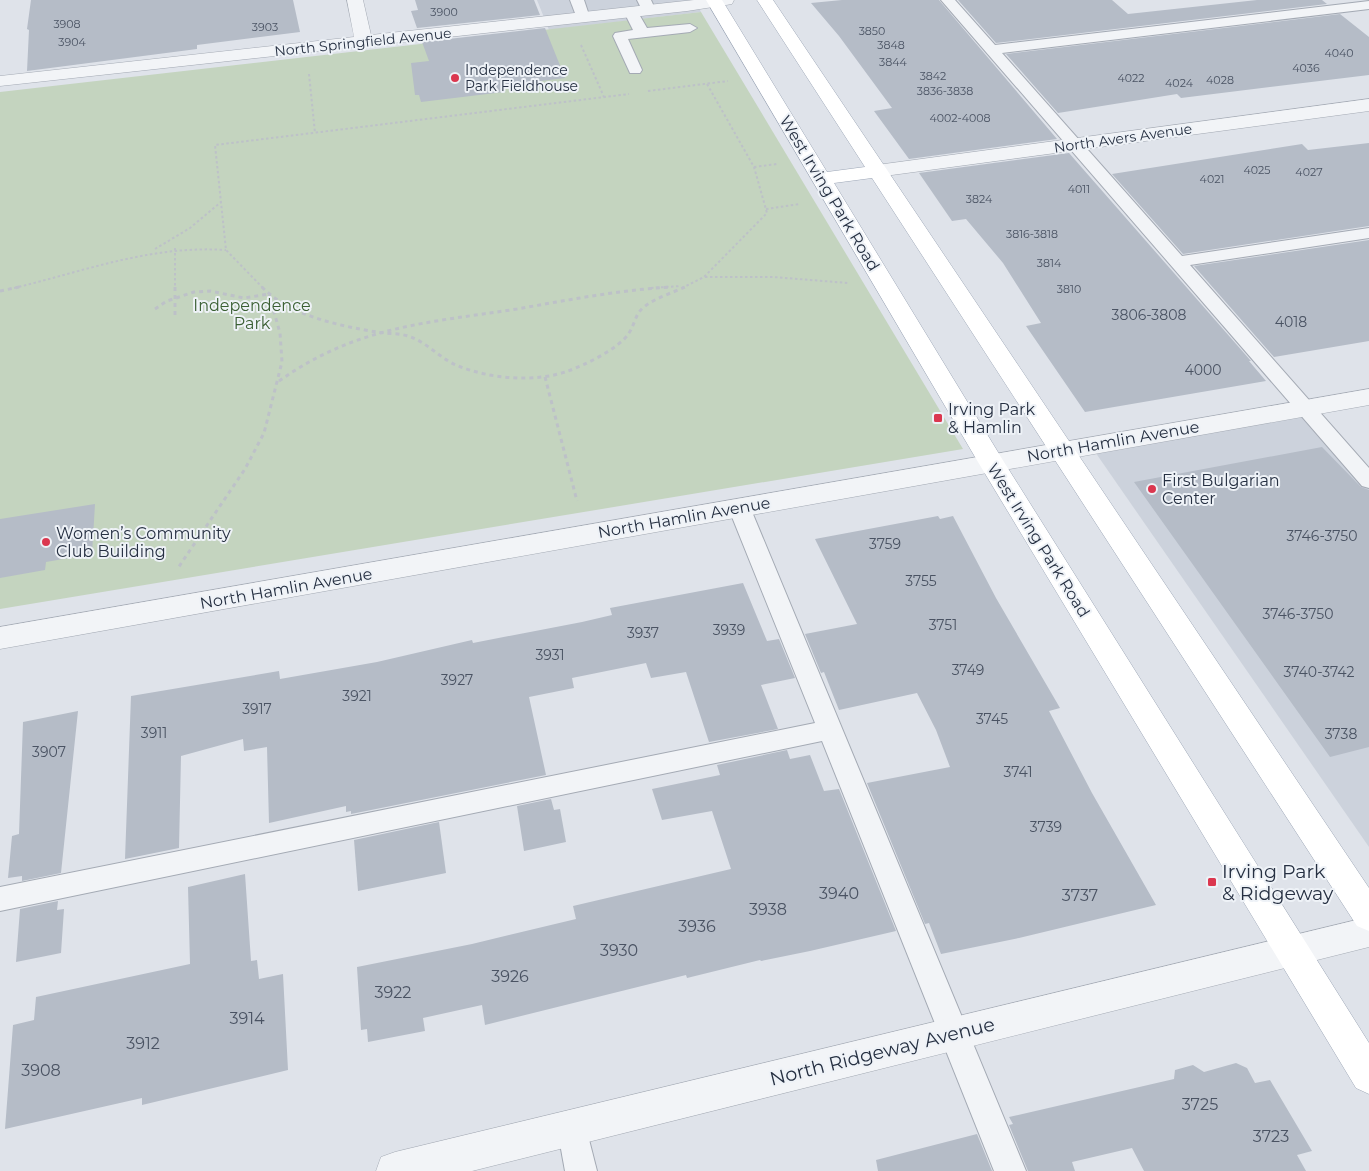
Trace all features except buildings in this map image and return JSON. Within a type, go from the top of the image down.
[{"type":"main road","points":[[765,0],[1369,916]]},
{"type":"main road","name":"West Irving Park Road","points":[[718,1],[991,462],[1369,1076]]},
{"type":"main road","points":[[822,179],[877,171]]},
{"type":"street","points":[[355,0],[364,42]]},
{"type":"street","name":"North Springfield Avenue","points":[[0,80],[583,18],[631,12],[646,5],[718,1]]},
{"type":"street","name":"North Avers Avenue","points":[[877,171],[1369,105]]},
{"type":"street","name":"North Hamlin Avenue","points":[[0,638],[991,462],[1369,397]]},
{"type":"street","name":"North Ridgeway Avenue","points":[[395,1171],[1369,932]]},
{"type":"lane","points":[[577,0],[583,18]]},
{"type":"lane","points":[[948,0],[1369,482]]},
{"type":"lane","points":[[992,50],[1369,4]]},
{"type":"lane","points":[[631,12],[642,33]]},
{"type":"lane","points":[[636,70],[620,36],[690,28]]},
{"type":"lane","points":[[1177,262],[1369,233]]},
{"type":"lane","points":[[739,507],[1010,1171]]},
{"type":"lane","points":[[0,899],[830,730]]},
{"type":"lane","points":[[572,1127],[581,1171]]},
{"type":"path","points":[[580,42],[604,97]]},
{"type":"path","points":[[309,73],[315,133]]},
{"type":"path","points":[[642,92],[736,80]]},
{"type":"path","points":[[632,93],[215,145],[226,250],[269,294],[301,311],[336,323],[376,332],[411,337],[456,365],[482,372],[523,378],[546,378],[569,371],[617,346],[629,333],[635,317],[644,307],[704,277],[767,213],[754,167],[707,84]]},
{"type":"path","points":[[754,167],[785,164]]},
{"type":"path","points":[[152,251],[183,233],[221,202]]},
{"type":"path","points":[[766,209],[808,203]]},
{"type":"path","points":[[0,291],[76,273],[152,251],[175,248],[226,250]]},
{"type":"path","points":[[175,248],[176,316]]},
{"type":"path","points":[[704,277],[773,278],[855,284]]},
{"type":"path","points":[[278,382],[300,364],[329,348],[376,332],[648,288],[683,286]]},
{"type":"path","points":[[155,309],[159,304],[176,297],[210,291],[244,298],[269,294]]},
{"type":"path","points":[[178,568],[205,531],[245,469],[264,433],[282,362],[280,333],[269,294]]},
{"type":"path","points":[[546,378],[577,501]]},
{"type":"shaded area","points":[[537,0],[694,0],[701,12],[549,30]]},
{"type":"shaded area","points":[[1306,413],[1369,485],[1369,847],[1093,449]]},
{"type":"green space","name":"Independence Park","points":[[701,12],[963,449],[0,609],[0,92]]},
{"type":"place","name":"Independence Park Fieldhouse","points":[[455,78]]},
{"type":"place","name":"Irving Park & Hamlin","points":[[938,418]]},
{"type":"place","name":"First Bulgarian Center","points":[[1152,489]]},
{"type":"place","name":"Women’s Community Club Building","points":[[46,542]]},
{"type":"place","name":"Irving Park & Ridgeway","points":[[1212,882]]}]
